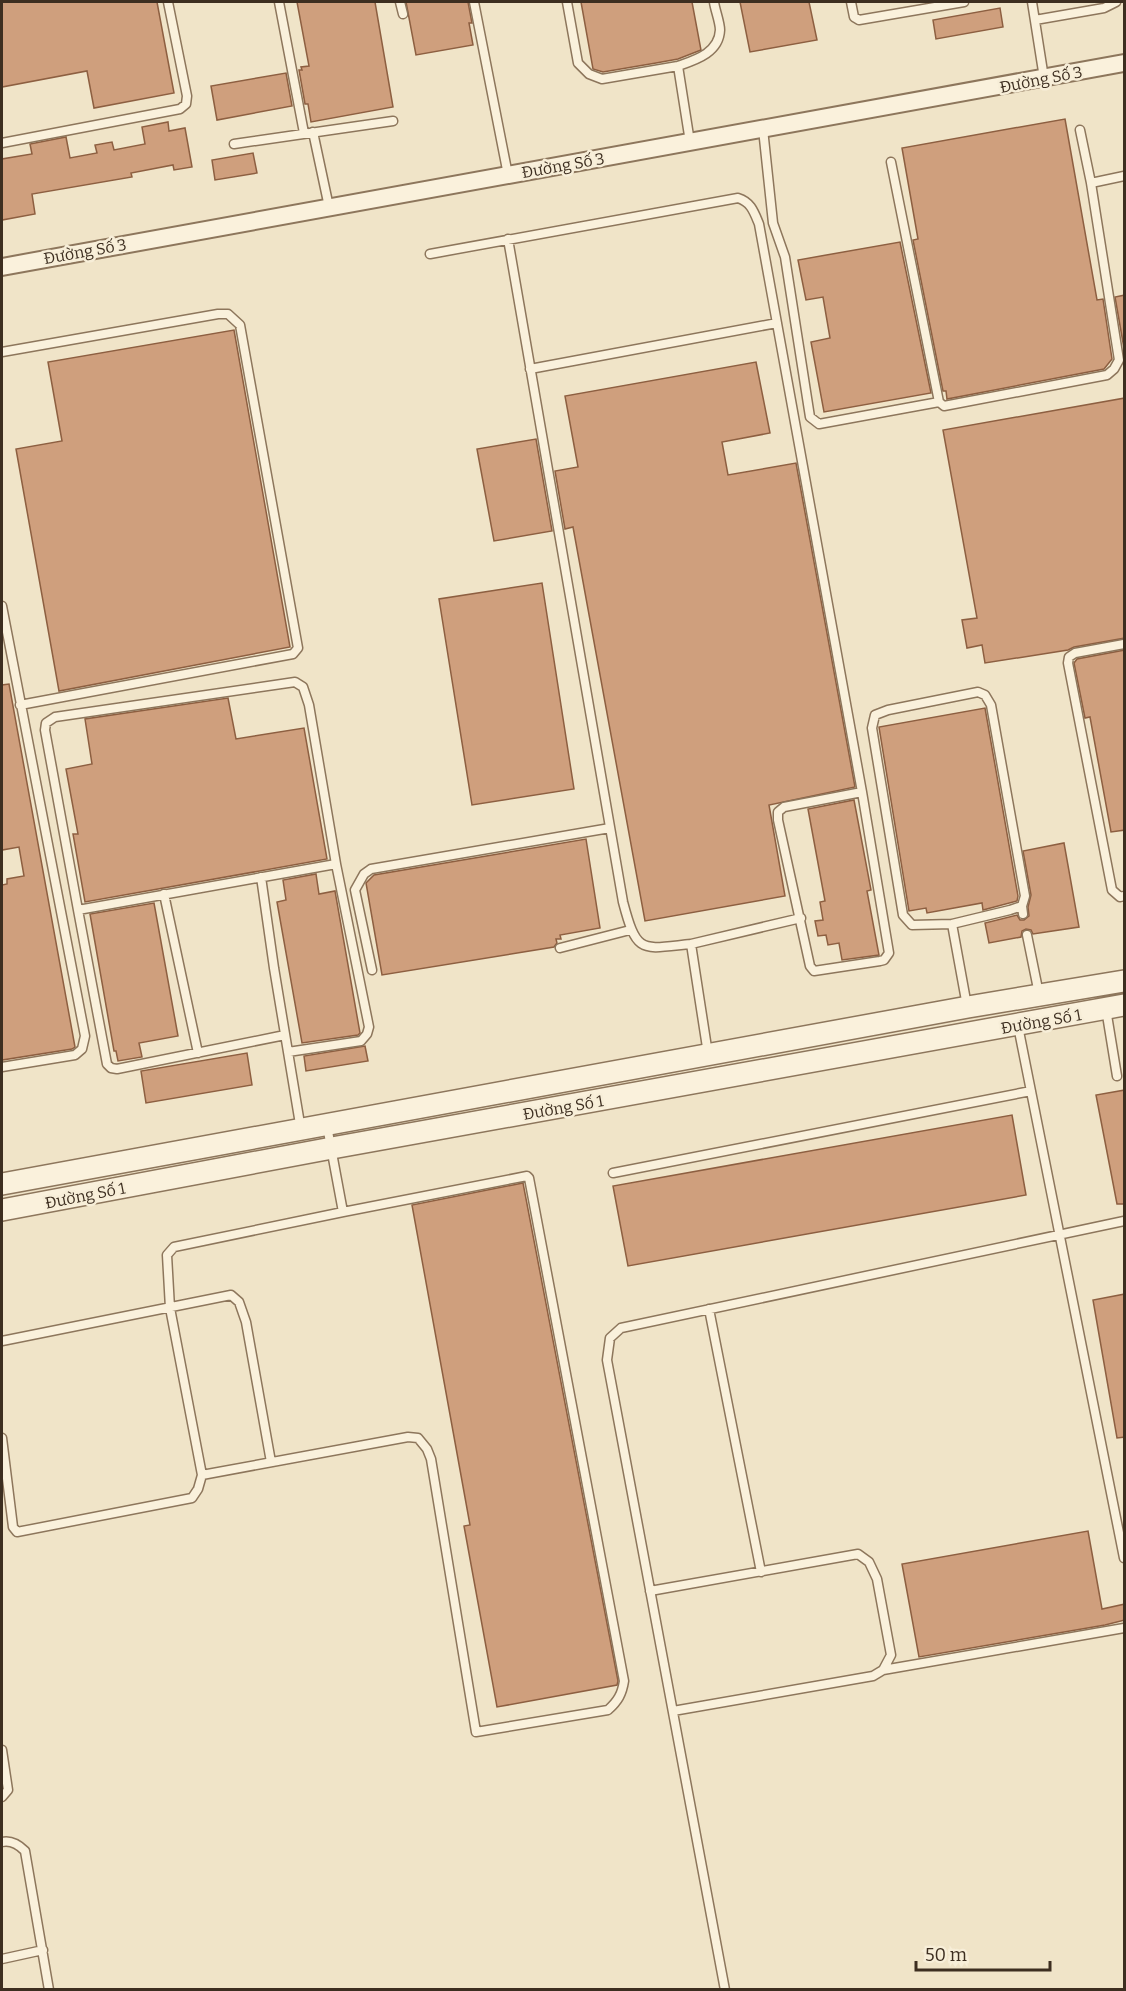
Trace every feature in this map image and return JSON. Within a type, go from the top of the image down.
[{"type":"street","name":"Đường Số 3","points":[[2,267],[1125,63]]},
{"type":"street","name":"Đường Số 1","points":[[2,1184],[968,1007],[1125,981]]},
{"type":"street","name":"Đường Số 1","points":[[2,1210],[1115,1007]]},
{"type":"lane","points":[[2,143],[180,109],[186,104],[187,96],[168,2]]},
{"type":"lane","points":[[279,2],[308,133],[329,207]]},
{"type":"lane","points":[[400,2],[403,14]]},
{"type":"lane","points":[[474,2],[508,175]]},
{"type":"lane","points":[[567,2],[578,63],[589,74],[602,79],[678,66],[704,57],[716,42],[720,30],[714,2]]},
{"type":"lane","points":[[851,2],[854,16],[859,20],[964,2]]},
{"type":"lane","points":[[1032,2],[1044,79]]},
{"type":"lane","points":[[1035,20],[1104,8],[1116,2]]},
{"type":"lane","points":[[678,66],[690,142]]},
{"type":"lane","points":[[234,144],[393,122]]},
{"type":"lane","points":[[763,129],[773,223],[786,257],[810,417],[819,424],[939,402]]},
{"type":"lane","points":[[891,162],[939,402],[944,406],[1107,375],[1119,360],[1091,183],[1080,130]]},
{"type":"lane","points":[[1091,183],[1125,176]]},
{"type":"lane","points":[[430,254],[738,198],[747,201],[754,210],[759,224],[862,792],[889,953],[880,961],[814,971],[810,966],[778,812],[784,807],[862,792]]},
{"type":"lane","points":[[508,239],[622,902],[630,930],[639,943],[649,948],[691,944],[801,918]]},
{"type":"lane","points":[[2,352],[218,314],[228,314],[240,325],[298,648],[293,654],[20,705]]},
{"type":"lane","points":[[530,369],[777,323]]},
{"type":"lane","points":[[2,606],[85,1036],[82,1049],[75,1055],[2,1067]]},
{"type":"lane","points":[[1125,644],[1075,653],[1069,657],[1068,663],[1112,890],[1120,897],[1125,896]]},
{"type":"lane","points":[[285,1035],[117,1069],[107,1064],[45,730],[46,723],[54,717],[295,682],[303,687],[309,705],[336,864],[369,1027],[362,1041],[288,1052]]},
{"type":"lane","points":[[978,692],[985,695],[990,705],[1025,896],[1022,910],[1010,910],[952,924],[912,925],[903,915],[872,728],[875,715],[888,710],[978,692]]},
{"type":"lane","points":[[372,970],[356,890],[364,874],[371,869],[610,828]]},
{"type":"lane","points":[[78,910],[336,864]]},
{"type":"lane","points":[[261,877],[301,1131]]},
{"type":"lane","points":[[164,894],[198,1053]]},
{"type":"lane","points":[[952,924],[968,1007]]},
{"type":"lane","points":[[560,948],[630,930]]},
{"type":"lane","points":[[1028,935],[1039,995]]},
{"type":"lane","points":[[691,944],[708,1056]]},
{"type":"lane","points":[[1115,1007],[1117,1076]]},
{"type":"lane","points":[[1018,1025],[1125,1558]]},
{"type":"lane","points":[[613,1173],[1031,1091]]},
{"type":"lane","points":[[327,1126],[343,1212]]},
{"type":"lane","points":[[2,1437],[13,1527],[17,1532],[192,1498],[198,1489],[202,1474],[170,1308],[166,1255],[174,1247],[527,1176],[530,1178],[624,1681],[623,1692],[608,1710],[476,1732],[431,1459],[427,1449],[418,1438],[408,1437],[202,1474]]},
{"type":"lane","points":[[725,1989],[608,1360],[610,1338],[621,1328],[1125,1221]]},
{"type":"lane","points":[[2,1341],[231,1295],[239,1302],[246,1322],[271,1462]]},
{"type":"lane","points":[[709,1309],[761,1572]]},
{"type":"lane","points":[[650,1591],[858,1554],[869,1562],[877,1579],[891,1655],[883,1670]]},
{"type":"lane","points":[[673,1711],[873,1676],[883,1670],[1125,1628]]},
{"type":"lane","points":[[2,1750],[8,1790],[2,1797]]},
{"type":"lane","points":[[2,1842],[18,1844],[25,1851],[49,1989]]},
{"type":"lane","points":[[2,1959],[43,1950]]},
{"type":"building","points":[[2,2],[157,2],[174,93],[94,108],[87,71],[2,87]]},
{"type":"building","points":[[297,2],[375,2],[393,107],[311,122],[299,70],[302,70],[301,67],[309,66]]},
{"type":"building","points":[[406,2],[468,2],[473,45],[416,55]]},
{"type":"building","points":[[581,2],[692,2],[701,50],[678,59],[656,63],[603,72],[593,69]]},
{"type":"building","points":[[740,2],[809,2],[817,40],[750,52]]},
{"type":"building","points":[[1000,8],[1003,27],[936,39],[933,20]]},
{"type":"building","points":[[286,73],[292,106],[217,120],[211,86]]},
{"type":"building","points":[[1065,119],[1097,300],[1103,299],[1112,359],[1104,369],[947,399],[946,391],[943,391],[913,240],[918,239],[902,148]]},
{"type":"building","points":[[168,122],[169,131],[185,128],[192,167],[174,170],[173,165],[131,173],[132,177],[32,194],[35,214],[2,220],[2,159],[32,154],[30,144],[66,137],[70,158],[97,153],[95,145],[112,142],[114,150],[145,144],[142,127]]},
{"type":"building","points":[[253,153],[257,173],[215,180],[212,160]]},
{"type":"building","points":[[900,242],[931,393],[824,412],[811,342],[830,338],[823,297],[806,300],[798,260]]},
{"type":"building","points":[[1125,295],[1125,354],[1115,297]]},
{"type":"building","points":[[234,330],[290,647],[59,691],[16,449],[62,441],[48,362]]},
{"type":"building","points":[[756,362],[770,433],[722,442],[728,475],[796,463],[855,787],[769,805],[785,896],[645,921],[573,527],[565,529],[555,471],[578,467],[565,396]]},
{"type":"building","points":[[1125,398],[1125,638],[985,663],[982,645],[967,648],[962,620],[977,618],[943,430]]},
{"type":"building","points":[[536,439],[552,531],[494,541],[477,449]]},
{"type":"building","points":[[542,583],[574,789],[472,805],[439,599]]},
{"type":"building","points":[[1125,650],[1125,830],[1111,832],[1090,717],[1085,718],[1074,663],[1077,659]]},
{"type":"building","points":[[9,684],[75,1047],[2,1060],[2,885],[7,884],[7,879],[24,876],[19,847],[2,850],[2,685]]},
{"type":"building","points":[[228,698],[236,739],[304,728],[327,859],[85,902],[73,834],[78,834],[66,769],[92,764],[85,719]]},
{"type":"building","points":[[985,708],[1018,896],[1017,901],[983,910],[982,903],[927,913],[926,908],[909,911],[879,727]]},
{"type":"building","points":[[854,800],[871,890],[867,891],[879,955],[842,960],[839,943],[828,945],[826,935],[818,936],[815,921],[823,920],[820,902],[825,901],[808,809]]},
{"type":"building","points":[[586,839],[600,928],[560,935],[561,939],[556,939],[557,943],[554,947],[382,975],[366,883],[374,875]]},
{"type":"building","points":[[1064,843],[1079,927],[1033,934],[1031,930],[1026,929],[1022,931],[1021,937],[989,943],[985,923],[1017,915],[1020,920],[1024,920],[1029,916],[1028,907],[1031,895],[1023,851]]},
{"type":"building","points":[[316,874],[319,894],[335,891],[360,1033],[302,1043],[277,902],[286,900],[283,880]]},
{"type":"building","points":[[154,903],[178,1036],[139,1043],[142,1057],[118,1061],[116,1051],[114,1051],[90,914]]},
{"type":"building","points":[[365,1046],[368,1061],[306,1071],[304,1056]]},
{"type":"building","points":[[247,1053],[252,1085],[146,1103],[141,1071]]},
{"type":"building","points":[[1125,1090],[1125,1204],[1117,1204],[1096,1095]]},
{"type":"building","points":[[1012,1115],[1026,1195],[628,1266],[613,1186]]},
{"type":"building","points":[[523,1183],[618,1681],[617,1685],[497,1707],[464,1526],[470,1525],[412,1205]]},
{"type":"building","points":[[1125,1294],[1125,1437],[1117,1438],[1093,1300]]},
{"type":"building","points":[[1088,1531],[1102,1609],[1125,1604],[1125,1620],[919,1657],[902,1564]]}]
